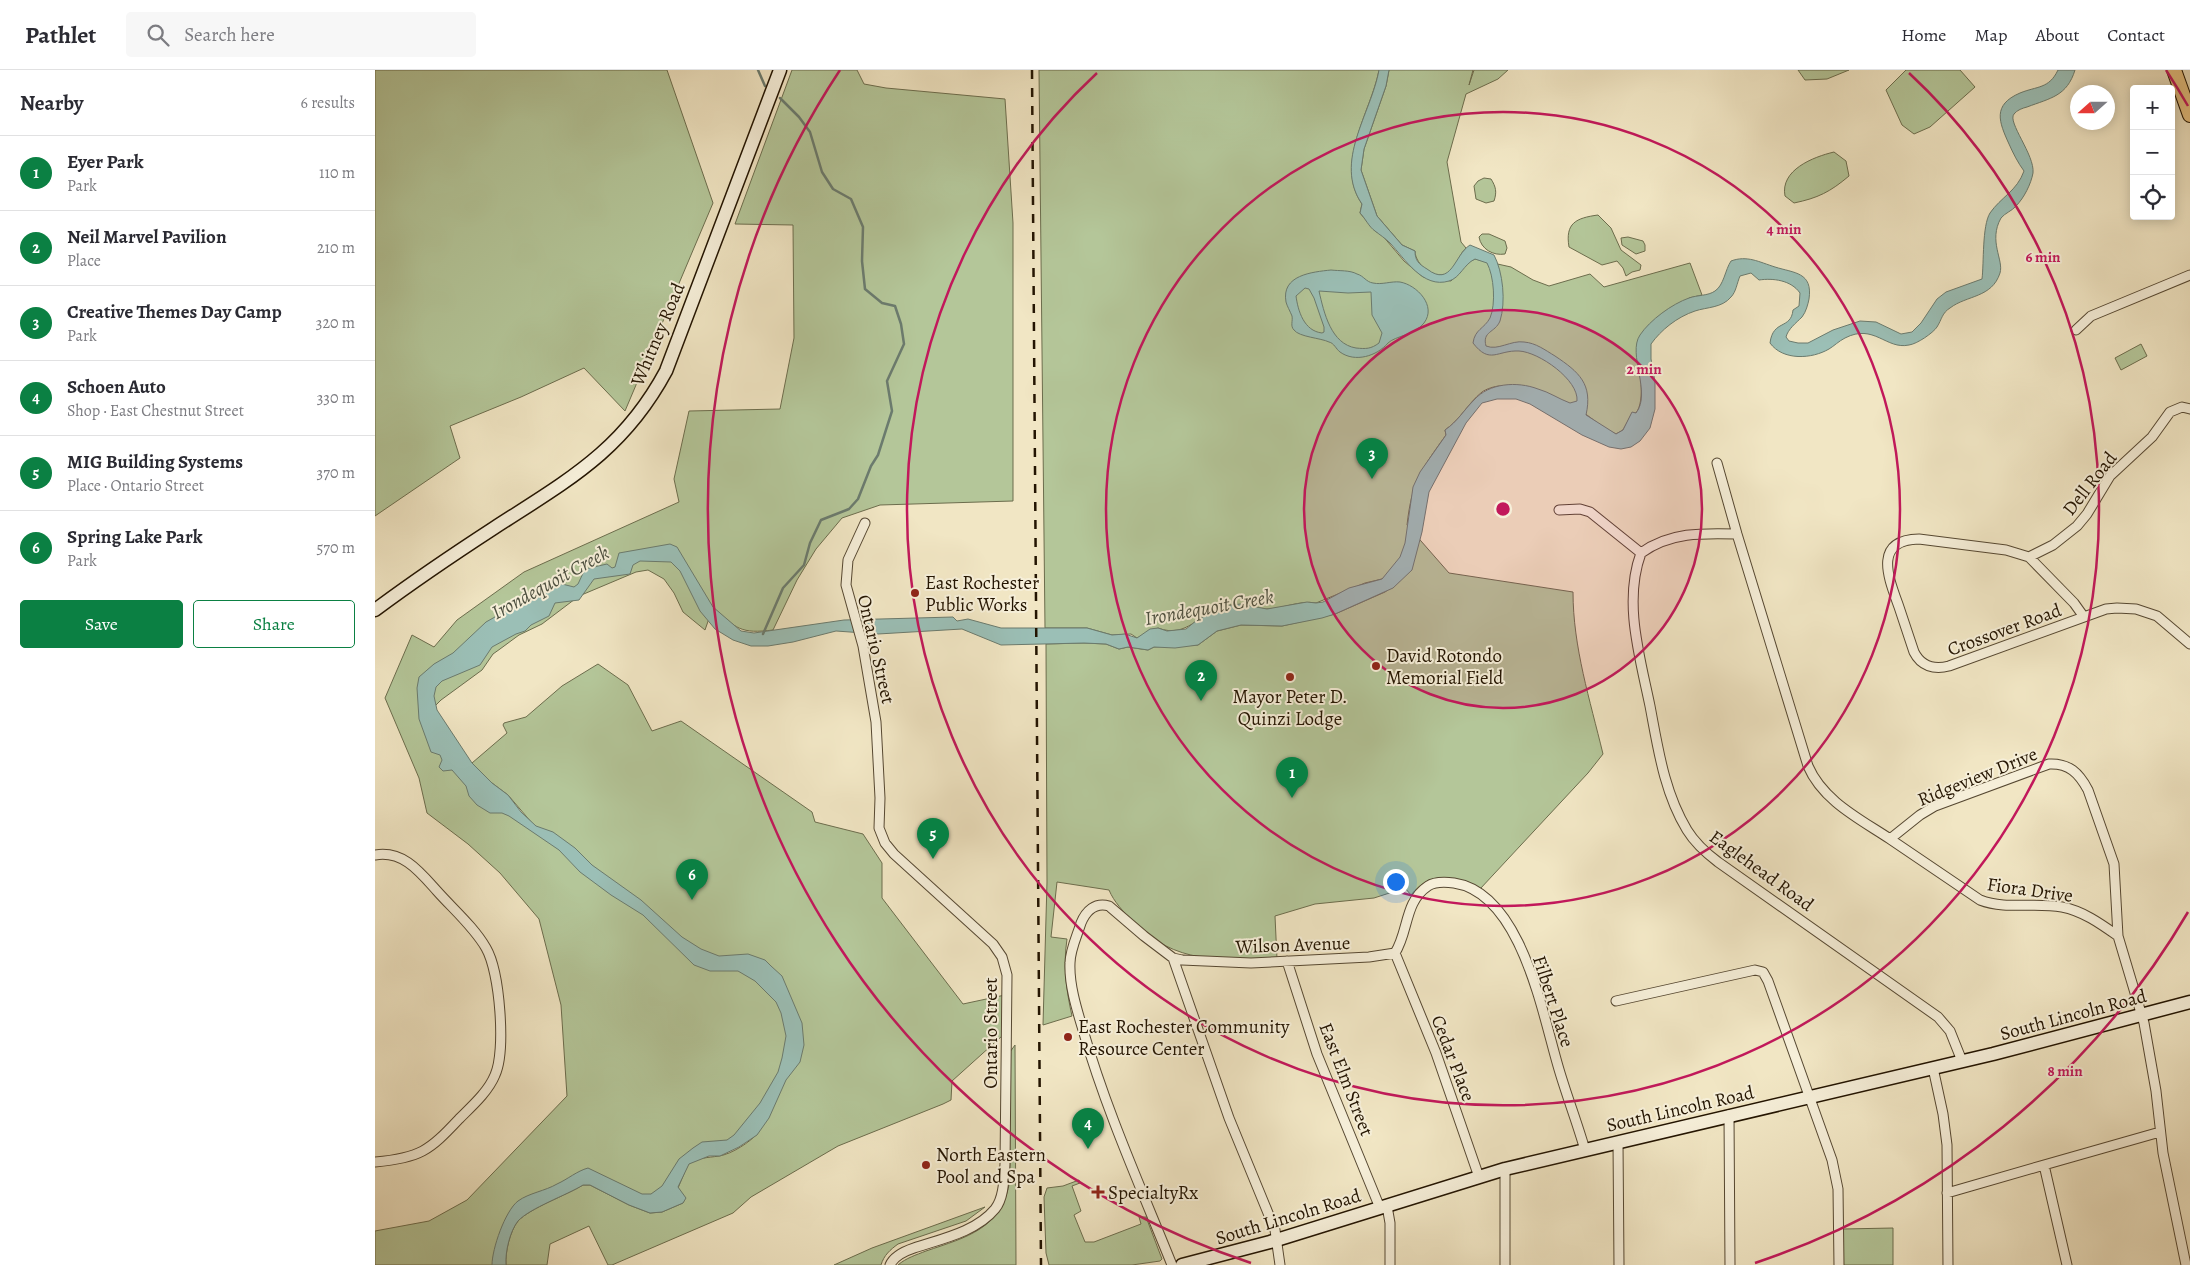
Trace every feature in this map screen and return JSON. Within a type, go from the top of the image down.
[{"type":"main road","points":[[2174,70],[2190,115]]},
{"type":"street","name":"Whitney Road","points":[[375,610],[440,564],[585,469],[621,436],[640,413],[666,371],[780,70]]},
{"type":"street","points":[[2076,330],[2091,316],[2190,275]]},
{"type":"street","name":"Dell Road","points":[[2029,556],[2053,545],[2077,526],[2087,514],[2110,476],[2152,437],[2170,412],[2182,407],[2190,409]]},
{"type":"street","points":[[1717,463],[1811,774],[1835,802],[1890,839]]},
{"type":"street","points":[[1559,510],[1580,509],[1590,512],[1641,553],[1664,540],[1686,534],[1737,534]]},
{"type":"street","name":"Ontario Street","points":[[865,523],[848,560],[846,585],[861,639],[876,722],[880,833],[894,854],[993,944],[1002,957],[1007,975],[1008,1060],[1005,1164],[1002,1192],[995,1209],[979,1223],[907,1250],[893,1259],[890,1265]]},
{"type":"street","name":"Crossover Road","points":[[2084,617],[2074,603],[2029,556],[2006,550],[1919,539],[1902,542],[1893,548],[1888,557],[1887,574],[1914,652],[1919,660],[1932,667],[1949,666],[2084,617],[2106,609],[2127,608],[2141,610],[2157,616],[2190,644]]},
{"type":"street","name":"Eaglehead Road","points":[[1641,553],[1636,567],[1634,585],[1635,635],[1661,764],[1668,788],[1687,830],[1696,843],[1718,862],[1938,1017],[1950,1031],[1962,1061]]},
{"type":"street","name":"Ridgeview Drive","points":[[1890,839],[1920,815],[1935,806],[2049,764],[2067,766],[2083,779],[2112,858],[2118,936],[2141,1015],[2156,1091],[2160,1132],[2186,1265]]},
{"type":"street","name":"Fiora Drive","points":[[1890,839],[1980,900],[1997,904],[2063,907],[2093,919],[2118,936]]},
{"type":"street","points":[[375,855],[393,854],[410,863],[486,947],[495,970],[501,1045],[498,1066],[490,1084],[439,1140],[414,1156],[398,1160],[375,1162]]},
{"type":"street","name":"Filbert Place","points":[[1395,953],[1400,944],[1412,903],[1420,892],[1430,884],[1452,883],[1471,888],[1481,894],[1495,908],[1510,927],[1519,945],[1533,983],[1585,1150]]},
{"type":"street","points":[[1172,1265],[1093,1063],[1076,1005],[1069,964],[1072,949],[1085,914],[1095,906],[1103,904],[1109,906],[1173,958],[1229,1118],[1277,1240],[1280,1265]]},
{"type":"street","name":"Wilson Avenue","points":[[1173,958],[1214,962],[1287,961],[1369,957],[1395,953]]},
{"type":"street","name":"Cedar Place","points":[[1395,953],[1436,1053],[1479,1176]]},
{"type":"street","name":"East Elm Street","points":[[1287,961],[1317,1054],[1390,1223],[1390,1265]]},
{"type":"street","points":[[1616,1002],[1759,970],[1768,981],[1836,1174],[1838,1189],[1839,1265]]},
{"type":"street","name":"South Lincoln Road","points":[[1182,1265],[1277,1240],[1505,1169],[1962,1061],[2190,1002]]},
{"type":"street","points":[[1933,1068],[1946,1128],[1948,1265]]},
{"type":"street","points":[[1729,1115],[1730,1265]]},
{"type":"street","points":[[1947,1193],[2160,1132]]},
{"type":"street","points":[[1618,1142],[1619,1265]]},
{"type":"street","points":[[2044,1164],[2067,1265]]},
{"type":"street","points":[[1505,1169],[1505,1265]]},
{"type":"green space","points":[[375,70],[667,70],[713,203],[625,411],[584,368],[521,397],[450,426],[460,458],[375,516]]},
{"type":"green space","points":[[792,70],[857,70],[864,84],[886,88],[1005,99],[1013,223],[1013,501],[880,505],[842,518],[816,549],[797,580],[773,630],[753,631],[740,628],[713,607],[705,630],[683,612],[674,593],[664,579],[648,570],[636,572],[579,596],[542,624],[519,635],[493,654],[482,670],[441,700],[435,706],[430,722],[477,786],[532,823],[508,795],[492,783],[472,763],[507,733],[503,725],[504,723],[526,717],[562,686],[598,664],[628,685],[652,731],[681,721],[812,812],[815,822],[863,834],[882,863],[882,898],[963,1004],[1005,995],[1002,1036],[952,1081],[951,1100],[838,1146],[751,1197],[733,1213],[612,1265],[608,1265],[589,1226],[550,1244],[547,1265],[506,1265],[506,1254],[510,1236],[518,1221],[531,1211],[583,1185],[590,1185],[629,1205],[650,1213],[662,1212],[683,1203],[685,1198],[678,1188],[688,1164],[700,1159],[729,1153],[746,1144],[758,1133],[730,1141],[722,1147],[699,1149],[686,1155],[668,1196],[659,1205],[640,1201],[604,1182],[568,1182],[519,1209],[509,1223],[500,1245],[500,1265],[375,1265],[375,1231],[429,1221],[467,1200],[567,1096],[561,1005],[539,919],[500,873],[468,844],[427,813],[419,778],[385,698],[412,635],[434,647],[457,620],[524,572],[679,502],[674,479],[689,411],[780,409],[794,338],[793,225],[735,224]]},
{"type":"green space","points":[[1039,70],[1379,70],[1353,155],[1352,172],[1354,188],[1362,204],[1360,213],[1404,261],[1423,277],[1451,281],[1467,263],[1475,259],[1511,267],[1533,280],[1549,286],[1590,274],[1604,287],[1690,263],[1702,295],[1689,298],[1637,351],[1641,400],[1636,413],[1632,413],[1623,430],[1616,434],[1574,406],[1553,397],[1508,387],[1491,388],[1477,396],[1456,421],[1445,430],[1446,435],[1424,467],[1412,497],[1407,525],[1449,573],[1573,592],[1579,653],[1603,754],[1588,773],[1480,889],[1452,879],[1435,879],[1427,881],[1411,895],[1405,888],[1374,898],[1315,904],[1275,916],[1277,959],[1218,959],[1182,953],[1165,946],[1132,921],[1113,898],[1109,890],[1057,882],[1051,937],[1067,939],[1066,978],[1072,1016],[1043,1025],[1047,882],[1046,644],[1106,644],[1119,649],[1128,647],[1148,650],[1154,647],[1198,645],[1217,631],[1241,625],[1282,626],[1335,614],[1385,592],[1400,581],[1388,573],[1382,579],[1365,583],[1316,603],[1310,602],[1266,609],[1240,605],[1224,606],[1215,609],[1185,628],[1168,630],[1158,628],[1137,638],[1131,634],[1112,635],[1087,628],[1045,628]]},
{"type":"green space","points":[[1389,70],[1473,70],[1469,85],[1474,70],[1508,70],[1498,79],[1466,94],[1447,162],[1461,242],[1466,248],[1450,272],[1444,275],[1433,273],[1422,266],[1415,251],[1402,245],[1377,216],[1361,170],[1364,149],[1386,86]]},
{"type":"green space","points":[[1798,70],[1849,70],[1827,79],[1805,80]]},
{"type":"green space","points":[[1906,70],[1960,70],[1975,87],[1930,127],[1914,134],[1902,125],[1886,90]]},
{"type":"green space","points":[[1834,152],[1846,161],[1849,176],[1830,190],[1810,199],[1794,203],[1785,196],[1785,187],[1793,172],[1808,161]]},
{"type":"green space","points":[[1484,178],[1491,179],[1495,190],[1494,201],[1486,203],[1476,199],[1474,186]]},
{"type":"green space","points":[[1598,215],[1611,228],[1621,250],[1641,265],[1640,270],[1626,276],[1623,268],[1617,261],[1602,265],[1569,247],[1569,232],[1574,223],[1584,218]]},
{"type":"green space","points":[[1482,234],[1489,234],[1505,241],[1507,248],[1505,254],[1496,254],[1488,251],[1480,241],[1479,237]]},
{"type":"green space","points":[[1628,237],[1643,241],[1645,251],[1636,254],[1622,245],[1621,238]]},
{"type":"green space","points":[[2141,344],[2147,356],[2121,370],[2115,358]]},
{"type":"green space","points":[[1015,1045],[1016,1265],[898,1265],[915,1255],[955,1241],[980,1229],[991,1220],[1006,1197],[1010,1180],[1009,1061],[1010,1052]]},
{"type":"green space","points":[[1079,1180],[1080,1183],[1072,1186],[1081,1211],[1074,1215],[1085,1242],[1094,1242],[1141,1224],[1139,1217],[1146,1217],[1162,1259],[1160,1261],[1132,1265],[1049,1265],[1046,1253],[1044,1197],[1047,1188],[1063,1186]]},
{"type":"green space","points":[[985,1207],[966,1221],[898,1244],[888,1253],[881,1265],[834,1265],[872,1248]]},
{"type":"green space","points":[[1893,1228],[1893,1265],[1843,1265],[1843,1229]]},
{"type":"water","points":[[1379,70],[1389,70],[1386,86],[1364,149],[1361,170],[1377,216],[1402,245],[1415,251],[1420,264],[1435,274],[1442,275],[1452,268],[1470,245],[1494,255],[1500,270],[1503,305],[1498,325],[1486,337],[1486,346],[1495,347],[1514,342],[1524,342],[1536,345],[1555,356],[1577,374],[1586,387],[1588,404],[1586,415],[1616,434],[1623,430],[1632,412],[1636,413],[1640,405],[1642,395],[1636,352],[1640,335],[1655,318],[1676,304],[1689,298],[1715,291],[1720,285],[1731,261],[1737,259],[1753,260],[1801,275],[1805,279],[1809,290],[1807,308],[1786,337],[1789,341],[1798,343],[1808,343],[1833,330],[1860,321],[1876,322],[1901,334],[1912,332],[1921,323],[1937,299],[1946,292],[1982,279],[1984,235],[1987,219],[1994,207],[2017,184],[2024,171],[2005,136],[2000,115],[2002,109],[2005,103],[2020,93],[2047,84],[2058,70],[2075,70],[2072,79],[2063,91],[2043,101],[2020,109],[2014,114],[2014,124],[2030,157],[2033,173],[2022,199],[2001,218],[1997,226],[1996,242],[2001,268],[1996,281],[1985,292],[1947,310],[1937,327],[1928,335],[1912,344],[1901,346],[1872,335],[1864,333],[1855,334],[1814,355],[1798,356],[1782,353],[1770,343],[1772,336],[1778,327],[1789,320],[1793,310],[1799,306],[1800,293],[1792,285],[1781,281],[1759,280],[1751,273],[1740,276],[1734,293],[1727,301],[1695,311],[1676,320],[1651,344],[1651,359],[1655,382],[1655,409],[1650,428],[1640,441],[1631,447],[1621,449],[1609,447],[1582,435],[1530,404],[1516,399],[1497,399],[1482,403],[1466,423],[1429,492],[1422,532],[1412,570],[1393,588],[1335,614],[1282,626],[1241,625],[1217,631],[1198,645],[1175,648],[1154,647],[1148,650],[1128,647],[1119,649],[1106,644],[1084,643],[1001,645],[962,629],[878,634],[836,631],[793,642],[768,646],[751,646],[733,640],[715,629],[700,611],[680,571],[671,562],[640,561],[633,565],[630,574],[594,579],[579,600],[555,603],[549,616],[531,625],[525,631],[492,647],[480,665],[442,681],[436,687],[434,696],[437,710],[472,763],[492,783],[508,795],[521,812],[536,826],[553,832],[575,848],[592,865],[641,900],[682,937],[701,949],[719,956],[748,954],[765,960],[782,976],[802,1023],[804,1045],[800,1062],[786,1080],[769,1118],[757,1135],[739,1147],[720,1156],[709,1156],[689,1164],[678,1187],[686,1198],[683,1203],[662,1212],[650,1213],[629,1205],[590,1185],[583,1185],[531,1211],[518,1221],[509,1242],[506,1265],[492,1265],[497,1240],[504,1221],[513,1206],[522,1198],[588,1168],[642,1194],[651,1194],[662,1186],[679,1159],[693,1148],[702,1142],[727,1140],[734,1135],[760,1103],[778,1072],[786,1036],[781,1013],[776,1002],[755,981],[738,971],[710,971],[694,965],[643,915],[611,895],[580,872],[559,850],[509,816],[502,813],[490,813],[477,805],[469,796],[466,786],[452,770],[443,771],[439,767],[442,760],[440,755],[431,752],[419,719],[417,688],[419,677],[434,664],[453,653],[486,622],[527,599],[540,589],[558,583],[574,587],[578,584],[585,569],[607,564],[612,568],[615,567],[619,553],[670,544],[677,547],[713,607],[741,631],[754,633],[844,620],[953,617],[957,621],[968,619],[1001,628],[1087,628],[1112,635],[1125,634],[1137,638],[1150,629],[1158,628],[1167,631],[1186,629],[1197,620],[1225,606],[1240,604],[1267,609],[1307,602],[1323,602],[1349,588],[1382,579],[1400,557],[1405,543],[1413,487],[1420,472],[1446,435],[1445,430],[1480,394],[1495,387],[1512,384],[1530,386],[1570,403],[1577,401],[1572,384],[1565,376],[1537,356],[1519,351],[1489,355],[1479,350],[1473,343],[1478,332],[1488,322],[1492,312],[1493,290],[1487,263],[1475,259],[1449,281],[1431,281],[1415,271],[1390,243],[1371,227],[1360,213],[1362,204],[1354,188],[1351,172],[1353,155]]},
{"type":"water","points":[[1323,271],[1351,272],[1373,283],[1400,282],[1413,287],[1427,303],[1428,310],[1424,323],[1416,330],[1391,341],[1378,351],[1359,357],[1352,357],[1340,352],[1331,343],[1300,334],[1292,327],[1292,316],[1286,302],[1288,286],[1299,277]],"holes":[[[1305,288],[1309,289],[1314,298],[1324,327],[1324,332],[1322,333],[1306,324],[1300,314],[1296,296]],[[1319,291],[1371,292],[1372,315],[1382,333],[1379,343],[1371,347],[1356,348],[1340,340],[1326,318]]]},
{"type":"waterway","points":[[758,70],[765,86]]},
{"type":"waterway","points":[[763,634],[783,588],[804,565],[810,543],[821,520],[849,509],[858,499],[871,466],[878,455],[892,411],[887,381],[904,344],[901,324],[895,306],[882,303],[865,289],[862,261],[863,227],[851,199],[833,189],[822,172],[810,132],[799,117],[780,98]]},
{"type":"railway","points":[[1032,70],[1041,1265]]},
{"type":"place","name":"Creative Themes Day Camp","points":[[1372,479]]},
{"type":"place","name":"East Rochester Public Works","points":[[915,593]]},
{"type":"place","name":"David Rotondo Memorial Field","points":[[1376,666]]},
{"type":"place","name":"Mayor Peter D. Quinzi Lodge","points":[[1290,677]]},
{"type":"place","name":"Neil Marvel Pavilion","points":[[1201,701]]},
{"type":"place","name":"Eyer Park","points":[[1292,798]]},
{"type":"place","name":"MIG Building Systems","points":[[933,859]]},
{"type":"place","name":"Spring Lake Park","points":[[692,900]]},
{"type":"place","name":"East Rochester Community Resource Center","points":[[1068,1037]]},
{"type":"place","name":"Schoen Auto","points":[[1088,1149]]},
{"type":"place","name":"North Eastern Pool and Spa","points":[[926,1165]]},
{"type":"place","name":"SpecialtyRx","points":[[1098,1192]]},
{"type":"water label","name":"Irondequoit Creek","points":[[550,582]]},
{"type":"water label","name":"Irondequoit Creek","points":[[1209,607]]}]
